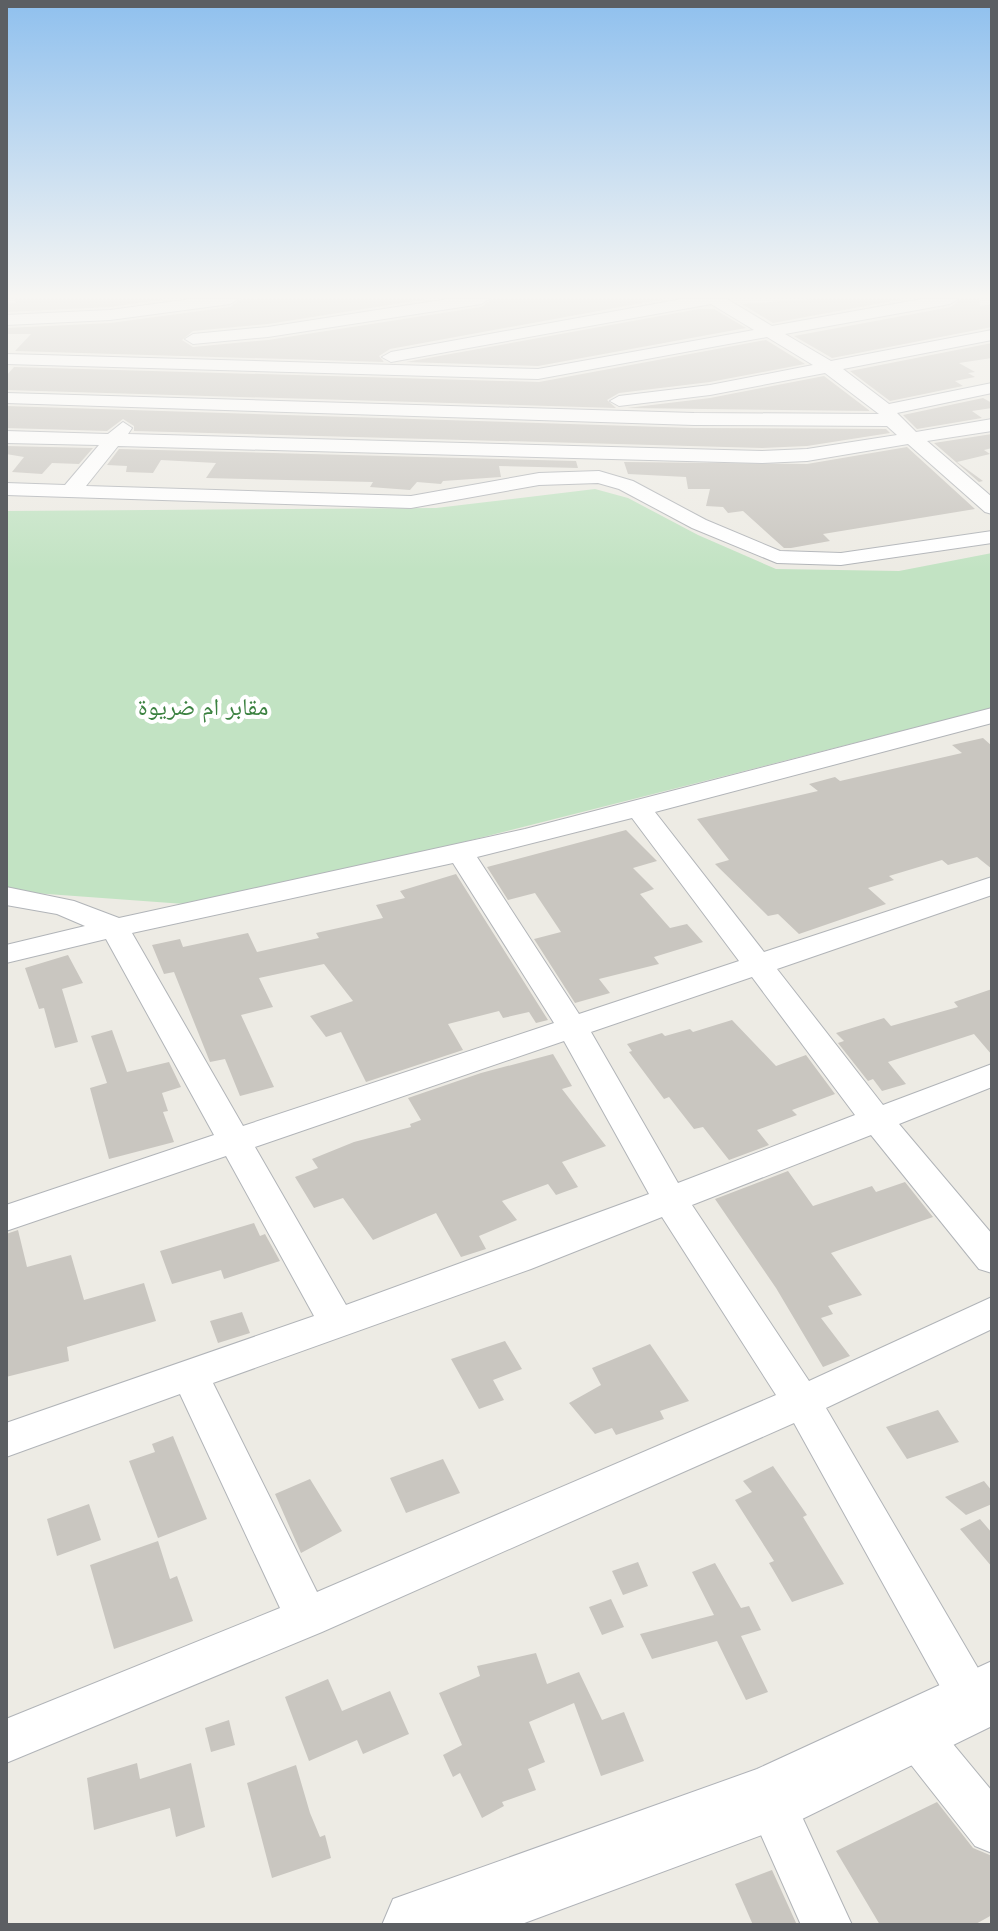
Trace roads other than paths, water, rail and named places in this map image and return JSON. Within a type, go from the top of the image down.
[{"type":"street","points":[[71,491],[156,389]]},
{"type":"street","points":[[549,389],[564,410],[599,477]]},
{"type":"street","points":[[564,410],[711,389]]},
{"type":"street","points":[[856,389],[992,508]]},
{"type":"street","points":[[6,398],[889,415],[988,389]]},
{"type":"street","points":[[6,437],[762,457],[807,455],[992,425]]},
{"type":"street","points":[[6,489],[411,502],[539,479],[599,477],[626,485],[699,524],[777,557],[841,559],[992,537]]},
{"type":"street","points":[[967,489],[992,484]]},
{"type":"street","points":[[6,954],[113,926],[186,914],[461,853],[992,715]]},
{"type":"street","points":[[638,808],[877,1120],[992,1259]]},
{"type":"street","points":[[419,1925],[769,1799],[983,1697],[803,1404],[671,1202],[572,1027],[461,853]]},
{"type":"street","points":[[6,1218],[992,886]]},
{"type":"street","points":[[8,896],[64,907],[113,926],[338,1324]]},
{"type":"street","points":[[6,1440],[338,1324],[671,1202],[992,1075]]},
{"type":"street","points":[[6,1741],[307,1618],[803,1404],[992,1312]]},
{"type":"street","points":[[190,1375],[307,1618]]},
{"type":"street","points":[[913,1731],[992,1829]]},
{"type":"street","points":[[769,1799],[827,1925]]},
{"type":"park label","name":"مقابر ام ضريوة","points":[[203,706]]}]
